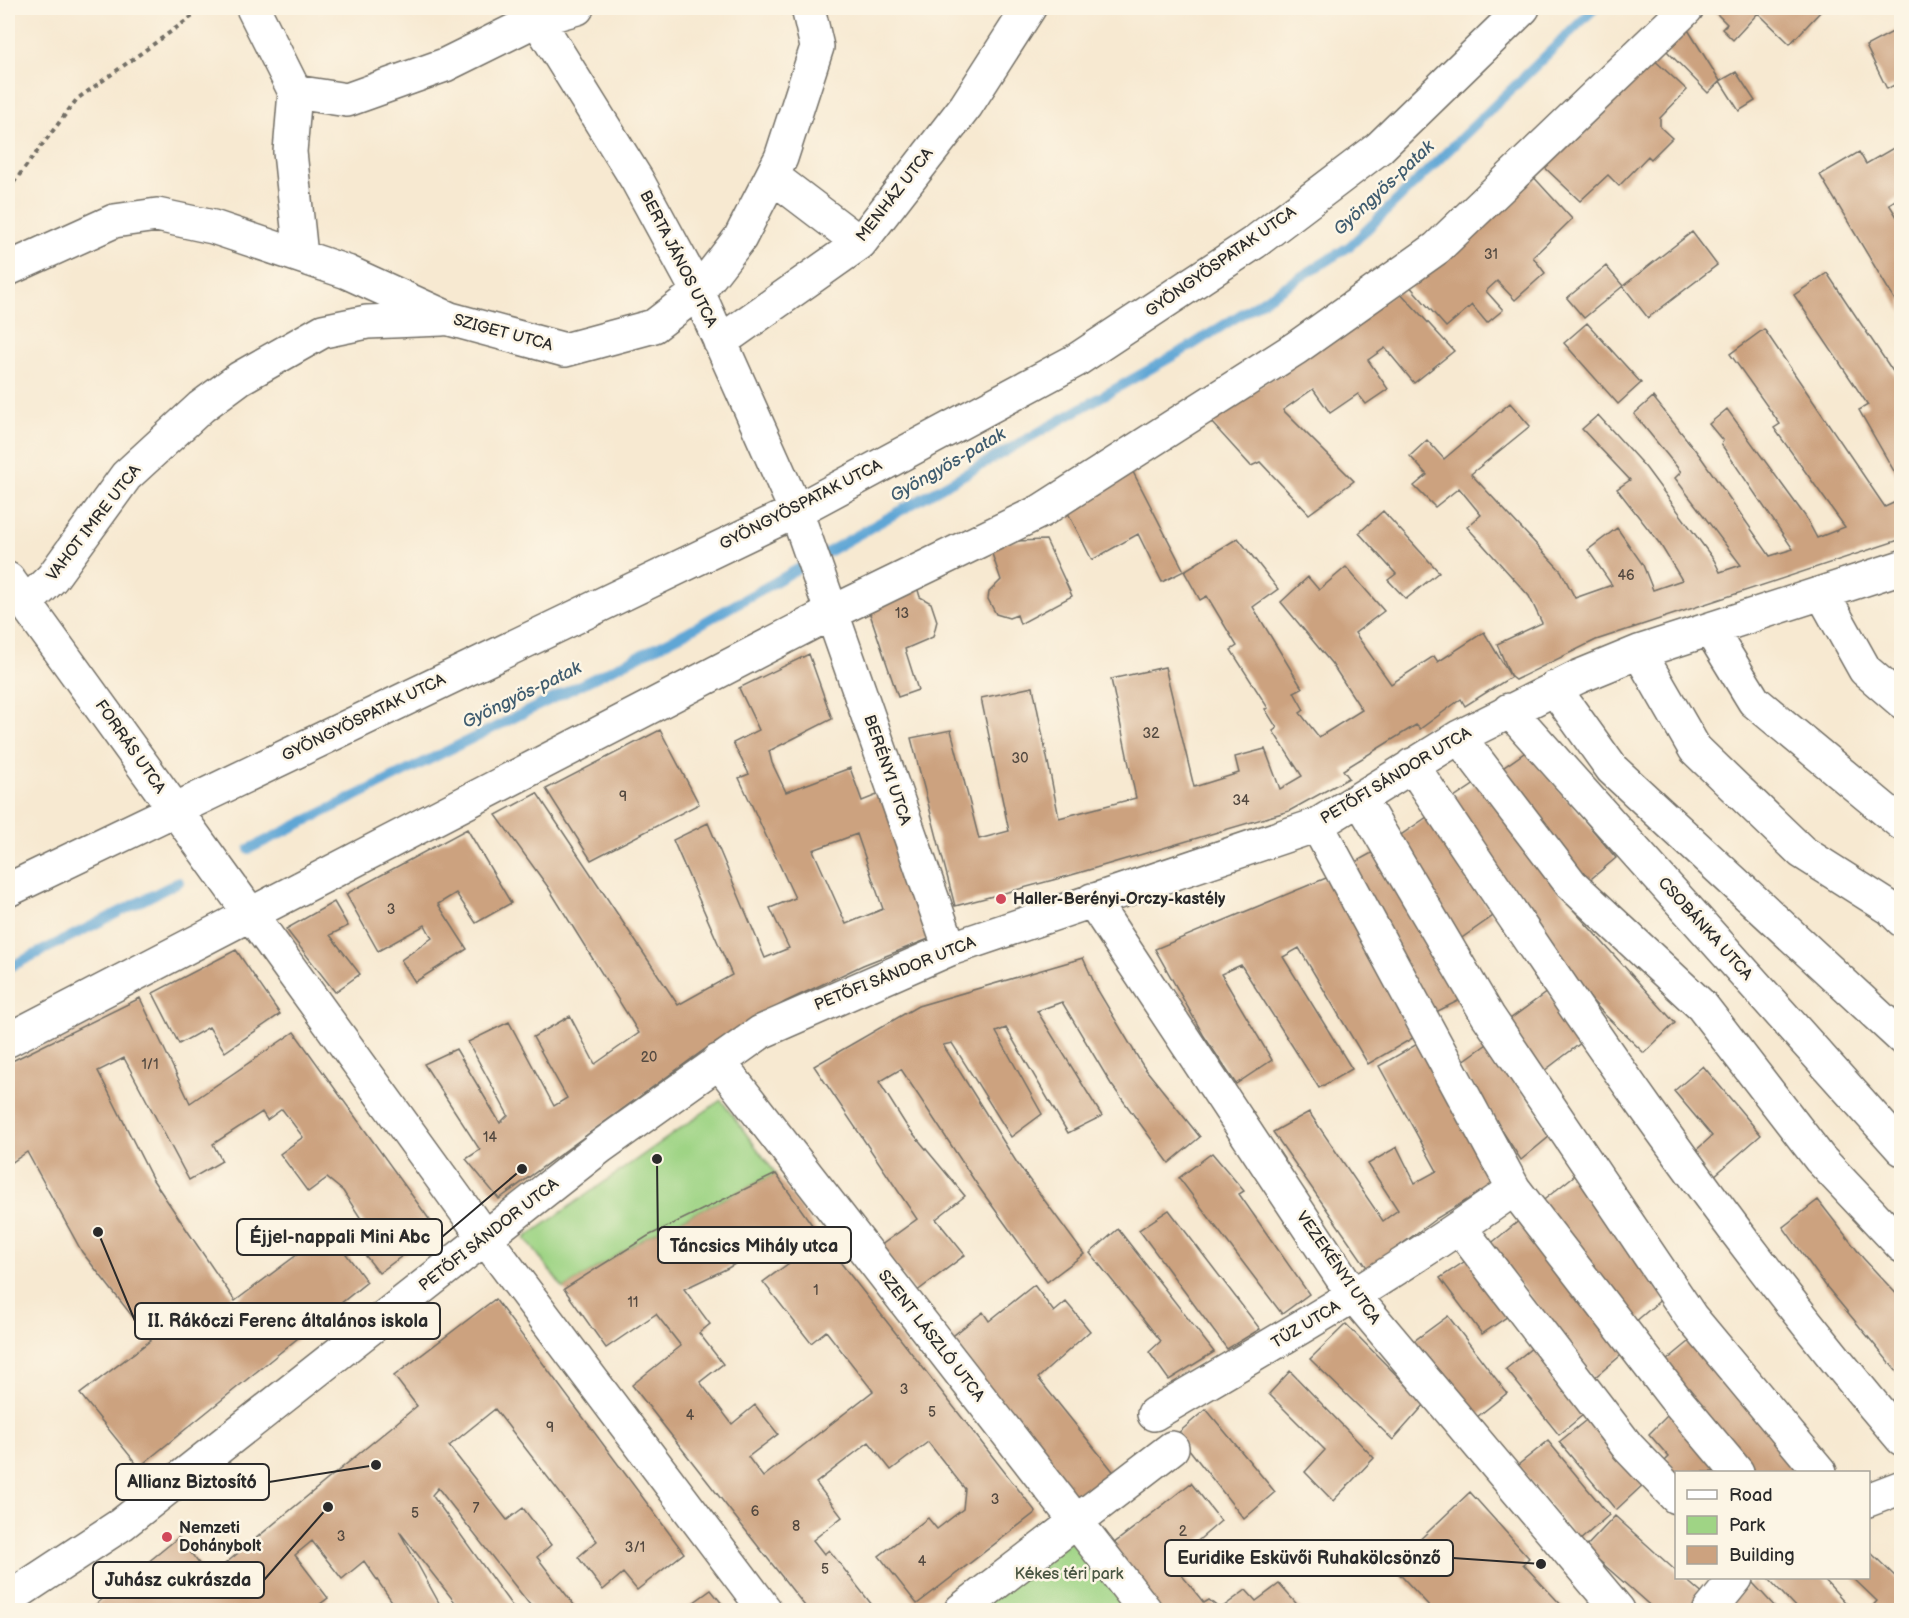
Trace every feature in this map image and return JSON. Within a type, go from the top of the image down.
[{"type":"street","points":[[253,8],[295,92],[290,152],[301,256]]},
{"type":"street","points":[[295,92],[347,100],[445,65],[534,13],[577,8]]},
{"type":"street","name":"SZIGET UTCA","points":[[8,269],[114,221],[157,215],[213,227],[347,272],[450,319],[565,350],[654,326],[698,292],[740,238],[781,158],[817,47],[808,8]]},
{"type":"street","name":"MENHÁZ UTCA","points":[[720,342],[860,243],[966,106],[1029,8]]},
{"type":"street","points":[[8,1040],[253,914],[827,602],[1041,511],[1296,348],[1437,248],[1687,8]]},
{"type":"street","name":"GYÖNGYÖSPATAK UTCA","points":[[8,890],[174,809],[798,517],[1075,361],[1255,242],[1379,148],[1514,11]]},
{"type":"street","name":"BERTA JÁNOS UTCA","points":[[534,13],[637,180],[698,292],[798,517],[827,602]]},
{"type":"street","points":[[771,176],[860,243]]},
{"type":"street","name":"VAHOT IMRE UTCA","points":[[17,591],[64,563],[126,476],[201,407],[240,378],[323,331],[366,322],[450,319]]},
{"type":"street","name":"PETŐFI SÁNDOR UTCA","points":[[8,1599],[122,1524],[600,1147],[718,1061],[771,1027],[950,949],[1317,825],[1412,765],[1509,710],[1639,652],[1822,593],[1897,576]]},
{"type":"street","name":"FORRÁS UTCA","points":[[17,591],[174,809],[253,914],[485,1238],[765,1611]]},
{"type":"street","points":[[1822,593],[1865,670],[1902,702]]},
{"type":"street","name":"BERÉNYI UTCA","points":[[827,602],[950,949]]},
{"type":"street","points":[[1710,629],[1754,700],[1902,824]]},
{"type":"street","points":[[1639,652],[1695,749],[1802,852],[1890,908],[1902,920]]},
{"type":"street","points":[[1554,688],[1612,769],[1902,1038]]},
{"type":"street","name":"CSOBÁNKA UTCA","points":[[1509,710],[1902,1149]]},
{"type":"street","points":[[1459,737],[1571,884],[1702,1006],[1820,1159],[1902,1246]]},
{"type":"street","points":[[1412,765],[1531,944],[1636,1093],[1826,1350],[1902,1439]]},
{"type":"street","points":[[1360,799],[1488,1016],[1691,1317],[1818,1471]]},
{"type":"street","points":[[1317,825],[1514,1189],[1674,1397],[1735,1471]]},
{"type":"street","name":"VEZEKÉNYI UTCA","points":[[1092,900],[1354,1296],[1618,1611]]},
{"type":"street","name":"SZENT LÁSZLÓ UTCA","points":[[718,1061],[1145,1611]]},
{"type":"street","name":"TŰZ UTCA","points":[[1154,1414],[1354,1296],[1460,1228],[1514,1189]]},
{"type":"street","points":[[1460,1228],[1628,1447],[1675,1495]]},
{"type":"street","points":[[962,1611],[1172,1448]]},
{"type":"street","points":[[1870,1500],[1902,1486]]},
{"type":"street","points":[[1710,1611],[1735,1579]]},
{"type":"path","points":[[8,190],[77,99],[204,8]]},
{"type":"green space","points":[[721,1100],[776,1174],[648,1236],[564,1289],[525,1238]]},
{"type":"green space","name":"Kékes téri park","points":[[1075,1522],[1145,1610],[961,1610]]},
{"type":"building","points":[[1711,8],[1818,8],[1821,11],[1790,44],[1758,13],[1733,40],[1722,29],[1727,24]]},
{"type":"building","points":[[1685,25],[1720,81],[1708,93],[1663,47]]},
{"type":"building","points":[[1902,27],[1902,81],[1887,89],[1866,46]]},
{"type":"building","points":[[1651,57],[1687,90],[1660,118],[1660,127],[1672,138],[1651,159],[1648,156],[1619,186],[1608,175],[1580,201],[1540,163]]},
{"type":"building","points":[[1736,72],[1755,101],[1739,111],[1720,81]]},
{"type":"building","points":[[1902,143],[1902,196],[1889,204],[1902,225],[1902,312],[1820,175],[1859,152],[1866,164]]},
{"type":"building","points":[[1530,173],[1572,219],[1533,257],[1545,273],[1515,300],[1497,281],[1486,291],[1503,310],[1487,323],[1472,305],[1446,327],[1407,283]]},
{"type":"building","points":[[1692,232],[1717,265],[1648,318],[1623,286]]},
{"type":"building","points":[[1606,266],[1623,286],[1584,318],[1567,298]]},
{"type":"building","points":[[1827,273],[1902,385],[1902,485],[1859,410],[1868,405],[1794,295]]},
{"type":"building","points":[[1398,290],[1454,351],[1414,383],[1385,348],[1368,360],[1388,389],[1366,404],[1358,394],[1330,413],[1313,389],[1283,410],[1354,481],[1309,514],[1260,462],[1251,466],[1210,421]]},
{"type":"building","points":[[1587,323],[1641,383],[1618,404],[1564,343]]},
{"type":"building","points":[[1764,329],[1885,507],[1902,499],[1902,539],[1596,640],[1515,680],[1511,677],[1497,644],[1542,623],[1529,596],[1467,527],[1481,515],[1459,488],[1435,507],[1414,486],[1427,475],[1410,456],[1427,440],[1444,459],[1510,403],[1530,426],[1471,474],[1561,571],[1575,598],[1612,585],[1588,550],[1617,528],[1643,565],[1653,590],[1682,580],[1660,544],[1617,489],[1630,480],[1582,429],[1598,415],[1646,468],[1714,560],[1720,572],[1741,565],[1675,478],[1681,472],[1634,414],[1653,397],[1700,456],[1770,556],[1793,549],[1721,444],[1723,441],[1709,424],[1727,409],[1805,516],[1817,538],[1845,527],[1774,428],[1780,424],[1730,354]]},
{"type":"building","points":[[1131,468],[1184,571],[1162,582],[1138,534],[1092,560],[1064,505]]},
{"type":"building","points":[[1383,511],[1439,572],[1406,599],[1388,580],[1396,574],[1359,533]]},
{"type":"building","points":[[1238,538],[1278,589],[1253,607],[1302,688],[1294,692],[1304,710],[1300,713],[1319,737],[1362,710],[1332,664],[1281,602],[1308,577],[1319,590],[1346,567],[1384,611],[1355,633],[1391,684],[1434,656],[1438,662],[1484,632],[1511,677],[1465,706],[1461,699],[1420,729],[1416,725],[1343,770],[1349,778],[1289,811],[1068,876],[955,906],[911,738],[951,730],[979,839],[1009,831],[981,698],[1033,687],[1059,818],[1136,798],[1111,679],[1165,667],[1194,787],[1239,773],[1235,757],[1265,749],[1280,789],[1302,776],[1273,731],[1277,728],[1265,709],[1268,708],[1231,650],[1237,646],[1207,596],[1200,600],[1184,571]]},
{"type":"building","points":[[1046,540],[1072,596],[1020,624],[1017,615],[1009,618],[996,614],[988,599],[989,592],[1001,580],[988,542]]},
{"type":"building","points":[[915,580],[920,597],[931,603],[937,621],[933,637],[905,649],[918,690],[898,697],[867,605]]},
{"type":"building","points":[[809,654],[832,719],[769,751],[772,763],[786,792],[850,768],[862,801],[882,793],[931,938],[863,965],[785,1002],[704,1050],[499,1199],[466,1159],[480,1150],[424,1064],[456,1049],[500,1123],[508,1115],[468,1042],[509,1022],[554,1106],[567,1098],[533,1037],[570,1016],[595,1064],[639,1033],[548,887],[496,815],[537,793],[678,1005],[732,975],[673,840],[708,823],[765,958],[789,948],[770,908],[795,898],[739,778],[749,774],[733,743],[759,730],[739,688]],"holes":[[[857,834],[883,909],[846,924],[813,850]]]},
{"type":"building","points":[[660,730],[699,804],[591,860],[546,789]]},
{"type":"building","points":[[1527,751],[1616,858],[1586,883],[1497,772]]},
{"type":"building","points":[[1478,782],[1568,904],[1675,1023],[1644,1053],[1605,1015],[1532,933],[1445,804]]},
{"type":"building","points":[[1427,817],[1493,916],[1456,942],[1395,839]]},
{"type":"building","points":[[467,829],[511,903],[476,923],[456,893],[438,904],[467,949],[415,982],[401,960],[432,938],[425,925],[378,951],[346,894]]},
{"type":"building","points":[[1379,849],[1466,997],[1430,1015],[1346,867]]},
{"type":"building","points":[[1331,876],[1418,1035],[1368,1064],[1299,948],[1283,957],[1352,1069],[1319,1088],[1241,965],[1221,974],[1272,1060],[1236,1084],[1204,1036],[1155,949]]},
{"type":"building","points":[[334,902],[348,926],[330,935],[360,974],[335,992],[286,929]]},
{"type":"building","points":[[236,950],[280,1014],[225,1052],[209,1027],[179,1044],[153,993]]},
{"type":"building","points":[[1083,958],[1097,989],[1143,1066],[1200,1137],[1169,1163],[1111,1084],[1062,1002],[1037,1011],[1102,1116],[1068,1133],[1006,1028],[996,1032],[1042,1114],[1011,1137],[952,1043],[943,1045],[1017,1163],[1084,1254],[1047,1282],[978,1186],[901,1069],[879,1082],[906,1125],[965,1196],[936,1219],[965,1255],[916,1292],[880,1246],[917,1219],[814,1066],[918,1006]]},
{"type":"building","points":[[1547,992],[1582,1042],[1540,1074],[1506,1022]]},
{"type":"building","points":[[140,998],[190,1103],[294,1032],[437,1230],[379,1273],[355,1242],[369,1231],[343,1191],[327,1178],[308,1192],[280,1154],[303,1137],[282,1109],[267,1120],[262,1112],[213,1144],[222,1161],[189,1180],[124,1058],[98,1071],[153,1180],[235,1301],[329,1231],[367,1282],[139,1467],[80,1394],[151,1340],[82,1252],[27,1152],[8,1165],[8,1063]]},
{"type":"building","points":[[1490,1042],[1550,1136],[1521,1160],[1459,1064]]},
{"type":"building","points":[[1419,1043],[1497,1182],[1437,1218],[1368,1269],[1273,1132],[1309,1112],[1383,1221],[1398,1210],[1368,1164],[1397,1147],[1415,1183],[1437,1171],[1379,1066]]},
{"type":"building","points":[[1703,1066],[1761,1135],[1713,1177],[1693,1153],[1712,1136],[1674,1091]]},
{"type":"building","points":[[1212,1153],[1244,1191],[1239,1194],[1309,1294],[1282,1314],[1179,1178]]},
{"type":"building","points":[[776,1174],[822,1239],[1036,1512],[917,1604],[879,1556],[928,1518],[937,1529],[963,1509],[965,1489],[928,1442],[891,1470],[869,1442],[816,1483],[842,1517],[813,1540],[824,1554],[829,1550],[876,1610],[808,1610],[632,1385],[681,1346],[656,1314],[606,1348],[564,1289],[648,1236]],"holes":[[[774,1241],[789,1263],[763,1282],[811,1343],[826,1331],[873,1391],[763,1477],[748,1457],[778,1434],[755,1405],[732,1424],[700,1382],[723,1364],[699,1333],[710,1324],[684,1289],[728,1268]]]},
{"type":"building","points":[[1575,1175],[1664,1297],[1634,1323],[1540,1203]]},
{"type":"building","points":[[1818,1200],[1863,1258],[1902,1300],[1902,1378],[1826,1286],[1783,1227]]},
{"type":"building","points":[[1169,1210],[1260,1329],[1227,1349],[1139,1230]]},
{"type":"building","points":[[1520,1220],[1625,1352],[1594,1378],[1489,1245]]},
{"type":"building","points":[[1118,1229],[1214,1352],[1169,1380],[1149,1352],[1161,1341],[1090,1253]]},
{"type":"building","points":[[1470,1258],[1511,1314],[1482,1334],[1440,1278]]},
{"type":"building","points":[[1034,1285],[1054,1312],[1066,1302],[1090,1331],[1038,1378],[1116,1475],[1079,1506],[949,1339],[983,1312],[989,1321]]},
{"type":"building","points":[[495,1299],[684,1553],[637,1590],[623,1573],[603,1590],[578,1557],[597,1541],[495,1409],[449,1446],[507,1520],[523,1508],[551,1545],[537,1557],[578,1610],[534,1610],[438,1488],[432,1495],[515,1610],[461,1610],[399,1531],[443,1610],[398,1610],[364,1561],[342,1579],[312,1541],[295,1555],[328,1598],[312,1610],[89,1610],[179,1537],[209,1577],[417,1406],[394,1376]]},
{"type":"building","points":[[1448,1316],[1507,1393],[1477,1417],[1414,1341]]},
{"type":"building","points":[[1346,1324],[1425,1404],[1393,1440],[1310,1359]]},
{"type":"building","points":[[1695,1337],[1804,1471],[1752,1471],[1661,1365]]},
{"type":"building","points":[[1538,1343],[1590,1409],[1559,1435],[1506,1369]]},
{"type":"building","points":[[1290,1371],[1374,1458],[1333,1501],[1305,1472],[1325,1450],[1269,1394]]},
{"type":"building","points":[[1206,1409],[1275,1492],[1244,1519],[1177,1434]]},
{"type":"building","points":[[1672,1411],[1723,1471],[1675,1471],[1675,1483],[1659,1467],[1669,1457],[1649,1434]]},
{"type":"building","points":[[1590,1417],[1646,1482],[1616,1510],[1559,1442]]},
{"type":"building","points":[[1548,1441],[1609,1515],[1579,1541],[1518,1465]]},
{"type":"building","points":[[1191,1483],[1221,1521],[1172,1563],[1204,1603],[1209,1600],[1220,1609],[1246,1590],[1256,1601],[1279,1584],[1302,1610],[1156,1610],[1108,1548]]},
{"type":"building","points":[[1470,1492],[1529,1558],[1523,1564],[1566,1610],[1433,1610],[1392,1566]]},
{"type":"building","points":[[1615,1516],[1675,1570],[1675,1579],[1685,1579],[1706,1597],[1693,1610],[1655,1610],[1585,1548]]},
{"type":"building","points":[[1870,1552],[1902,1583],[1902,1610],[1869,1610],[1877,1601],[1854,1579],[1870,1579]]},
{"type":"building","points":[[1769,1579],[1824,1579],[1846,1603],[1839,1610],[1798,1610]]},
{"type":"building","points":[[1752,1582],[1778,1610],[1728,1610],[1724,1607]]},
{"type":"building","points":[[711,1590],[727,1610],[683,1610]]},
{"type":"waterway","name":"Gyöngyös-patak","points":[[249,849],[685,633],[1189,347],[1350,246],[1595,8]]},
{"type":"waterway","name":"Gyöngyös-patak","points":[[8,968],[179,882]]},
{"type":"place","name":"Haller-Berényi-Orczy-kastély","points":[[1001,899]]},
{"type":"place","name":"Táncsics Mihály utca","points":[[657,1159]]},
{"type":"place","name":"Éjjel-nappali Mini Abc","points":[[522,1169]]},
{"type":"place","name":"II. Rákóczi Ferenc általános iskola","points":[[98,1232]]},
{"type":"place","name":"Allianz Biztosító","points":[[376,1465]]},
{"type":"place","name":"Juhász cukrászda","points":[[328,1507]]},
{"type":"place","name":"Nemzeti Dohánybolt","points":[[167,1537]]},
{"type":"place","name":"Euridike Esküvői Ruhakölcsönző","points":[[1541,1564]]}]
